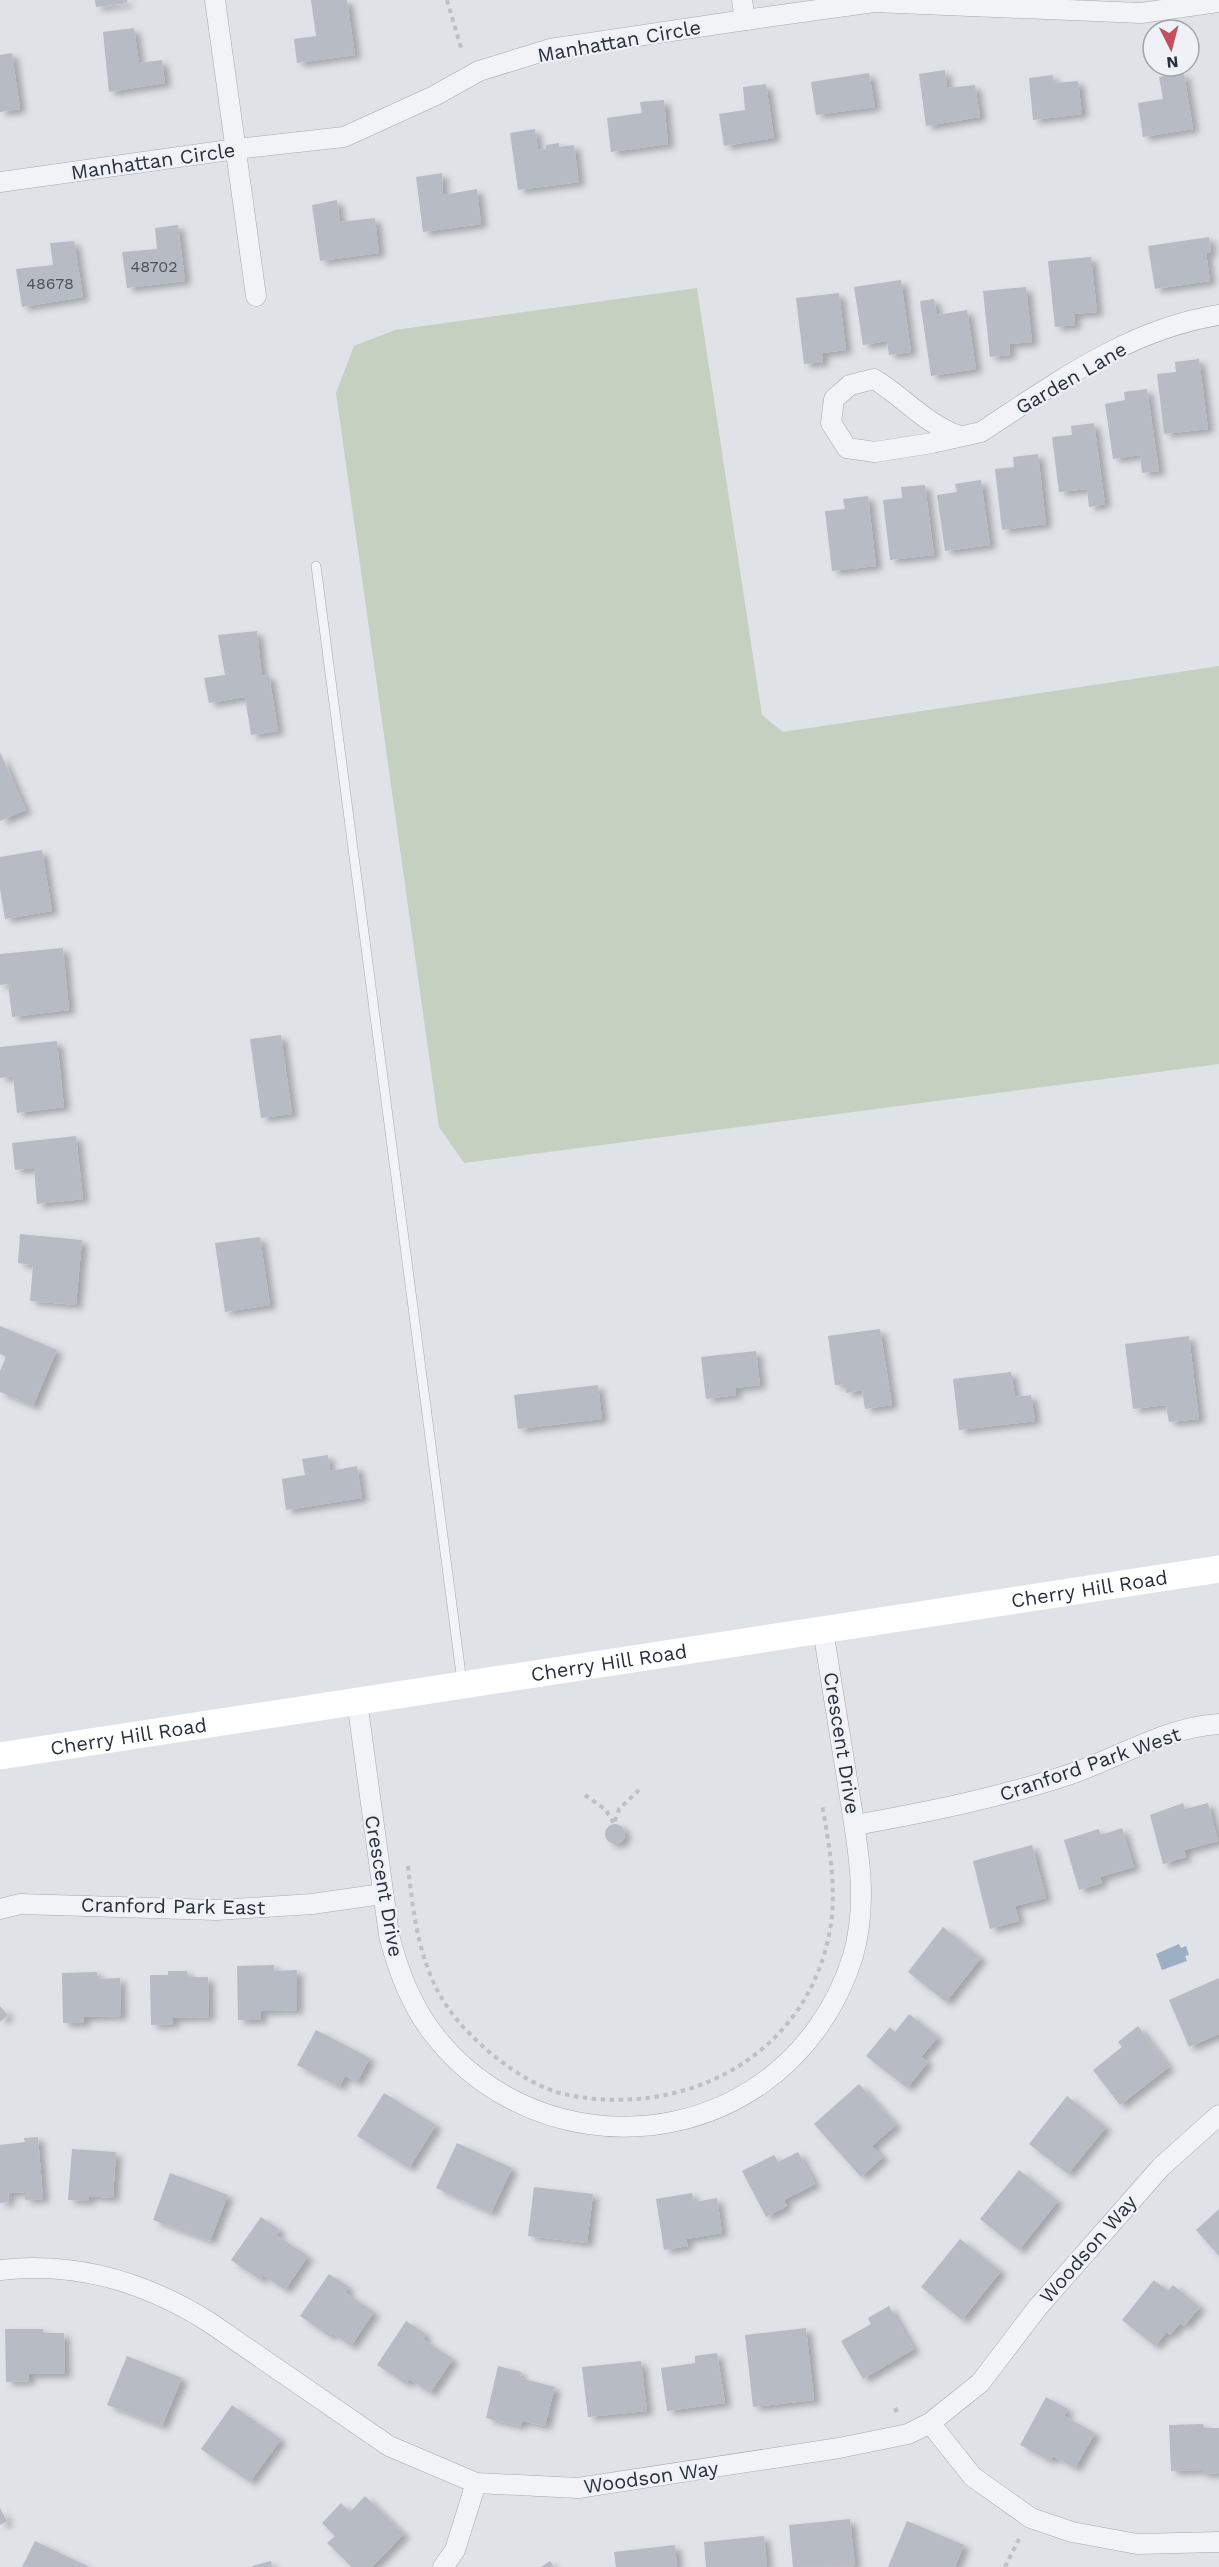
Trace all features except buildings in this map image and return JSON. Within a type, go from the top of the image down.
[{"type":"main road","name":"Cherry Hill Road","points":[[0,1756],[1219,1569]]},
{"type":"street","points":[[215,0],[255,296]]},
{"type":"street","points":[[742,0],[745,20]]},
{"type":"street","name":"Manhattan Circle","points":[[0,182],[236,149],[345,137],[434,96],[479,71],[550,49],[745,20],[874,2],[1141,13],[1219,2]]},
{"type":"street","name":"Garden Lane","points":[[960,436],[944,431],[927,420],[895,392],[874,379],[850,385],[834,399],[831,423],[846,448],[875,452],[960,436],[981,432],[1104,354],[1186,320],[1219,315]]},
{"type":"street","name":"Crescent Drive","points":[[357,1701],[382,1894],[396,1961],[417,2009],[435,2036],[468,2070],[514,2101],[555,2117],[606,2127],[652,2127],[681,2122],[725,2106],[768,2079],[792,2060],[809,2041],[842,1987],[860,1928],[861,1884],[855,1825],[823,1630]]},
{"type":"street","name":"Cranford Park West","points":[[855,1825],[941,1810],[1030,1788],[1092,1766],[1164,1736],[1219,1724]]},
{"type":"street","name":"Cranford Park East","points":[[0,1909],[20,1904],[248,1909],[312,1904],[382,1894]]},
{"type":"street","name":"Woodson Way","points":[[0,2270],[42,2267],[77,2270],[117,2278],[155,2292],[209,2322],[389,2446],[476,2483],[578,2488],[839,2448],[908,2434],[930,2423],[980,2383],[1038,2307],[1161,2167],[1219,2115]]},
{"type":"street","points":[[930,2423],[973,2477],[1031,2518],[1072,2532],[1137,2544],[1219,2542]]},
{"type":"street","points":[[443,2567],[456,2550],[476,2483]]},
{"type":"lane","points":[[316,566],[463,1684]]},
{"type":"path","points":[[447,0],[462,51]]},
{"type":"path","points":[[585,1795],[606,1810],[614,1824],[619,1809],[639,1790]]},
{"type":"path","points":[[408,1866],[415,1920],[432,1979],[446,2006],[482,2046],[532,2080],[562,2094],[609,2100],[642,2100],[682,2093],[749,2060],[773,2040],[793,2016],[814,1979],[827,1943],[833,1894],[831,1856],[822,1804]]},
{"type":"path","points":[[1005,2567],[1019,2539]]},
{"type":"green space","points":[[697,288],[762,715],[783,732],[1219,666],[1219,1064],[464,1163],[439,1127],[336,393],[354,346],[395,330]]},
{"type":"water","points":[[1179,1944],[1181,1948],[1186,1946],[1189,1955],[1185,1956],[1187,1961],[1162,1970],[1156,1954]]}]
